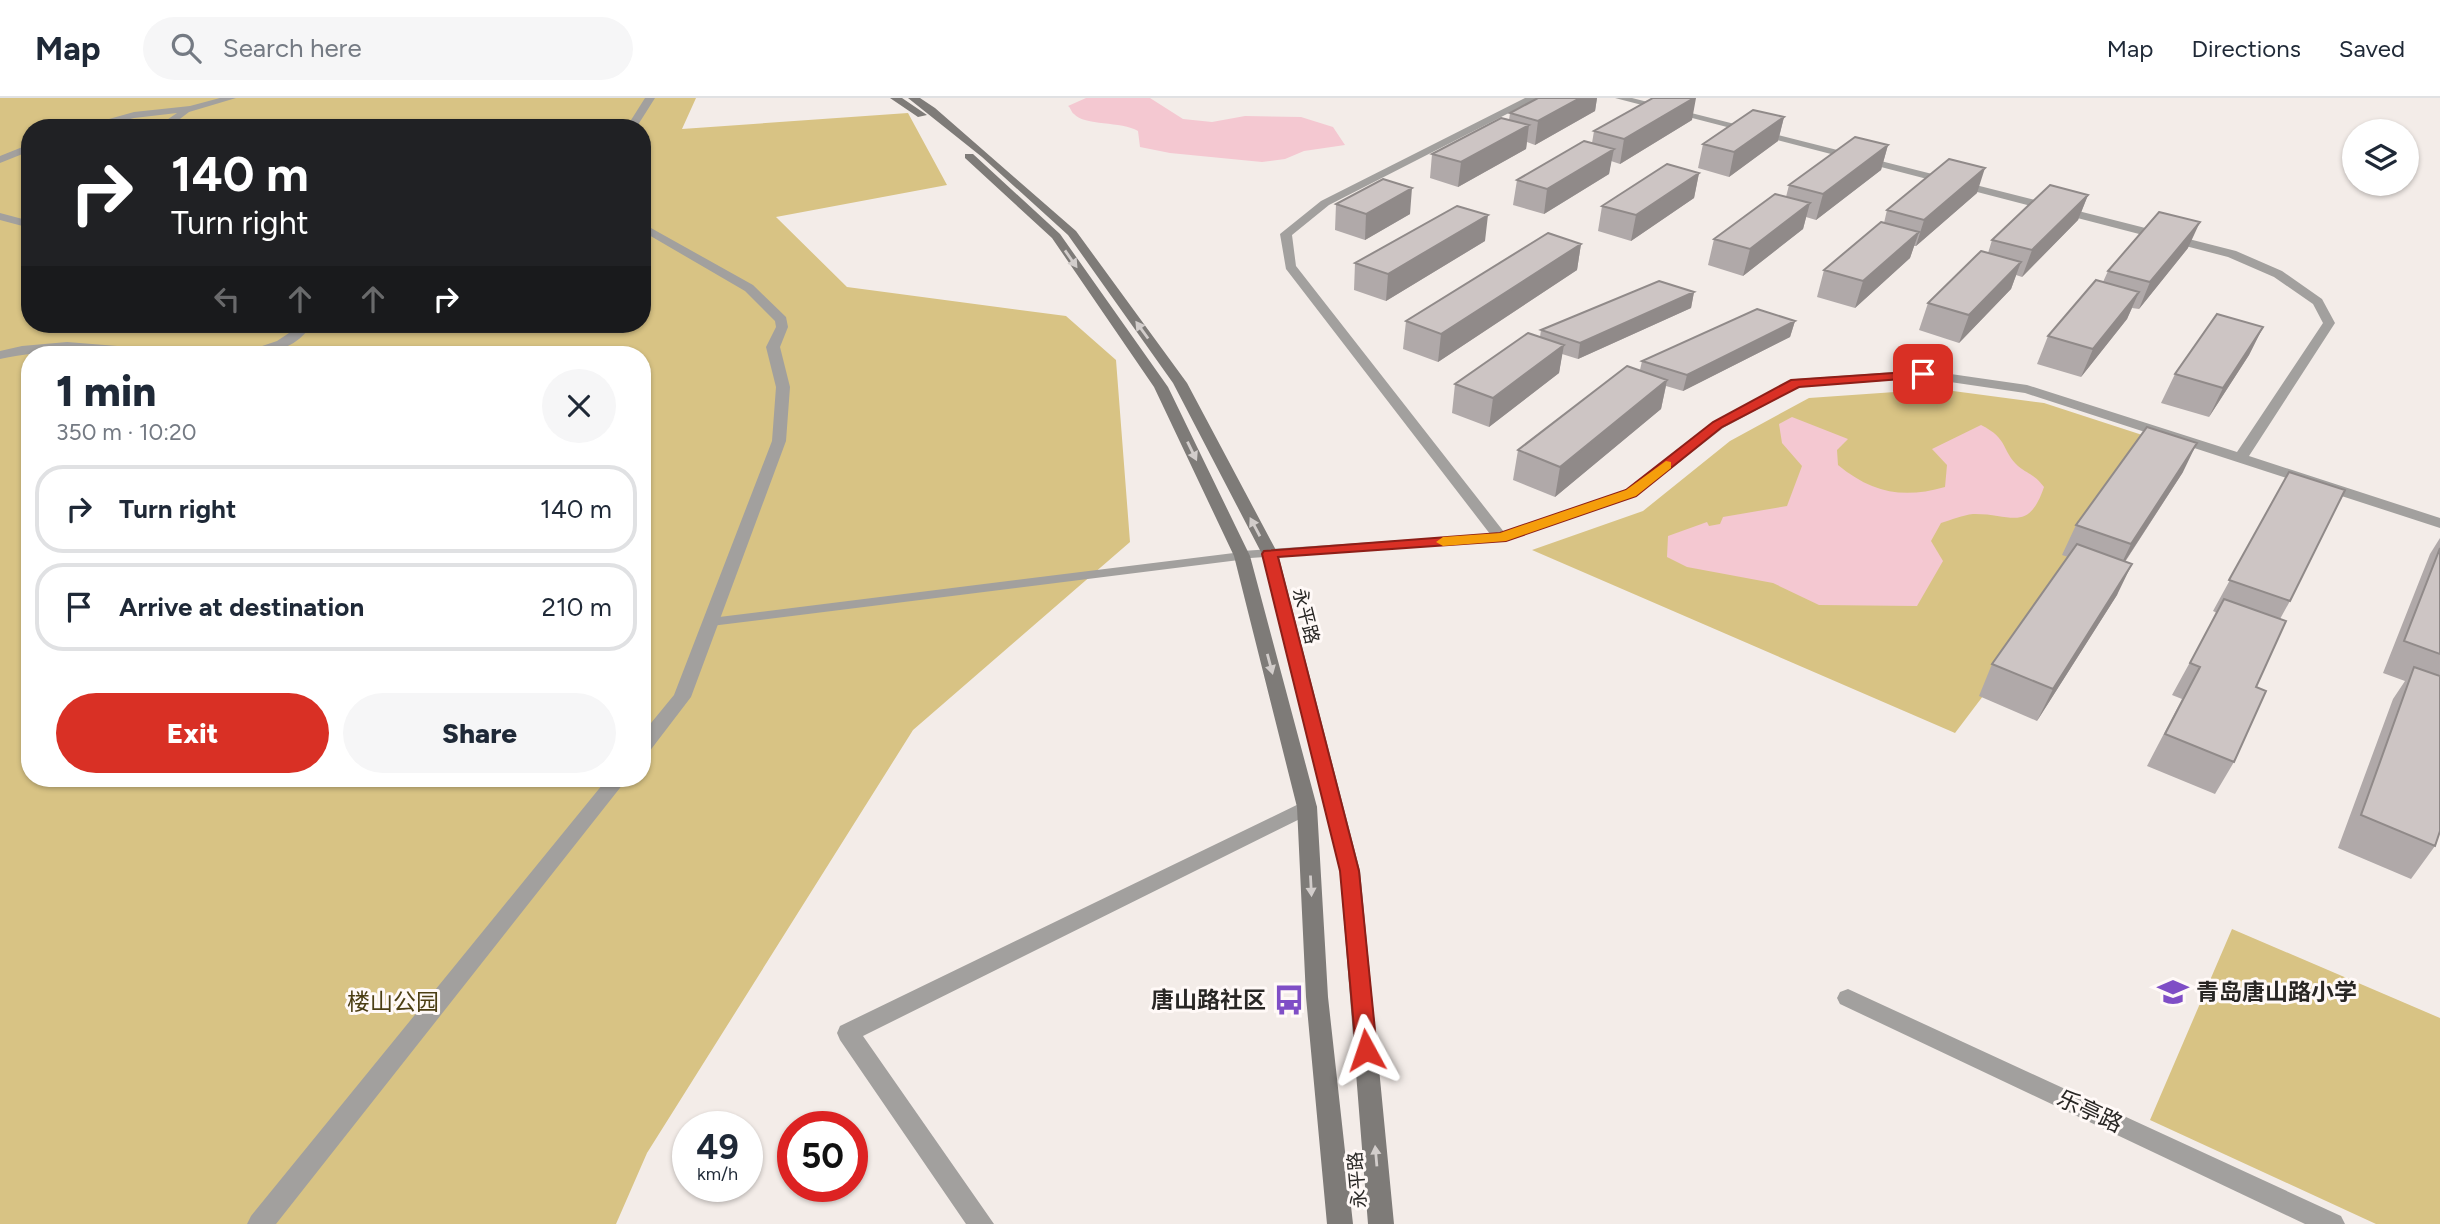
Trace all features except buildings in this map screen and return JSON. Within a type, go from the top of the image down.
[{"type":"main road","name":"永平路","points":[[895,98],[929,122],[1056,236],[1161,387],[1242,556],[1307,807],[1317,997],[1340,1224]]},
{"type":"main road","name":"永平路","points":[[914,98],[986,155],[1072,233],[1181,383],[1270,554],[1350,871],[1381,1224]]},
{"type":"street","points":[[118,119],[191,109],[231,98]]},
{"type":"street","points":[[637,119],[650,98]]},
{"type":"street","points":[[1501,538],[1290,266],[1286,234],[1325,202],[1532,98]]},
{"type":"street","points":[[1620,98],[2232,254],[2278,274],[2318,302],[2329,323],[2241,457]]},
{"type":"street","points":[[175,119],[191,109]]},
{"type":"street","points":[[0,160],[21,151]]},
{"type":"street","points":[[0,216],[21,222]]},
{"type":"street","points":[[651,231],[749,288],[781,320],[782,327],[773,347],[783,387],[779,441],[711,622],[682,697],[651,736]]},
{"type":"street","points":[[278,346],[299,333]]},
{"type":"street","points":[[44,346],[68,346]]},
{"type":"street","points":[[0,355],[21,349]]},
{"type":"street","points":[[1242,556],[1501,538],[1631,493],[1717,425],[1796,383],[1923,374],[2027,388],[2440,523]]},
{"type":"street","points":[[260,1224],[611,787]]},
{"type":"street","points":[[982,1224],[848,1033],[1307,807]]},
{"type":"street","name":"乐亭路","points":[[1848,998],[2332,1224]]},
{"type":"lane","points":[[711,622],[1242,556]]},
{"type":"green space","name":"楼山公园","points":[[0,98],[696,98],[682,129],[908,113],[947,185],[776,217],[847,287],[1066,316],[1116,360],[1130,542],[913,730],[647,1153],[616,1224],[0,1224]]},
{"type":"green space","points":[[1938,389],[2044,403],[2173,445],[1955,733],[1532,550],[1643,511],[1730,441],[1809,398]]},
{"type":"green space","points":[[2232,929],[2440,1018],[2440,1224],[2376,1224],[2150,1120]]},
{"type":"shaded area","points":[[1086,98],[1150,98],[1183,119],[1212,122],[1245,116],[1301,117],[1333,127],[1345,145],[1304,151],[1285,159],[1262,162],[1170,153],[1140,147],[1138,131],[1131,128],[1079,118],[1068,106]]},
{"type":"shaded area","points":[[1792,417],[1848,439],[1837,450],[1838,465],[1863,482],[1888,491],[1915,493],[1945,487],[1947,465],[1932,449],[1981,425],[1996,435],[2018,466],[2044,487],[2038,502],[2025,516],[2017,518],[1973,514],[1941,523],[1931,541],[1943,561],[1917,606],[1819,605],[1773,583],[1687,567],[1667,557],[1668,536],[1707,522],[1709,526],[1720,524],[1723,517],[1787,506],[1802,466],[1782,443],[1779,424]]},
{"type":"slow traffic","points":[[1443,542],[1501,538],[1631,493],[1666,465]]},
{"type":"place","name":"青岛唐山路小学","points":[[2173,992]]},
{"type":"place","name":"唐山路社区","points":[[1289,1000]]},
{"type":"route","points":[[1366,1050],[1350,871],[1270,554],[1501,538],[1631,493],[1717,425],[1796,383],[1923,374]]}]
